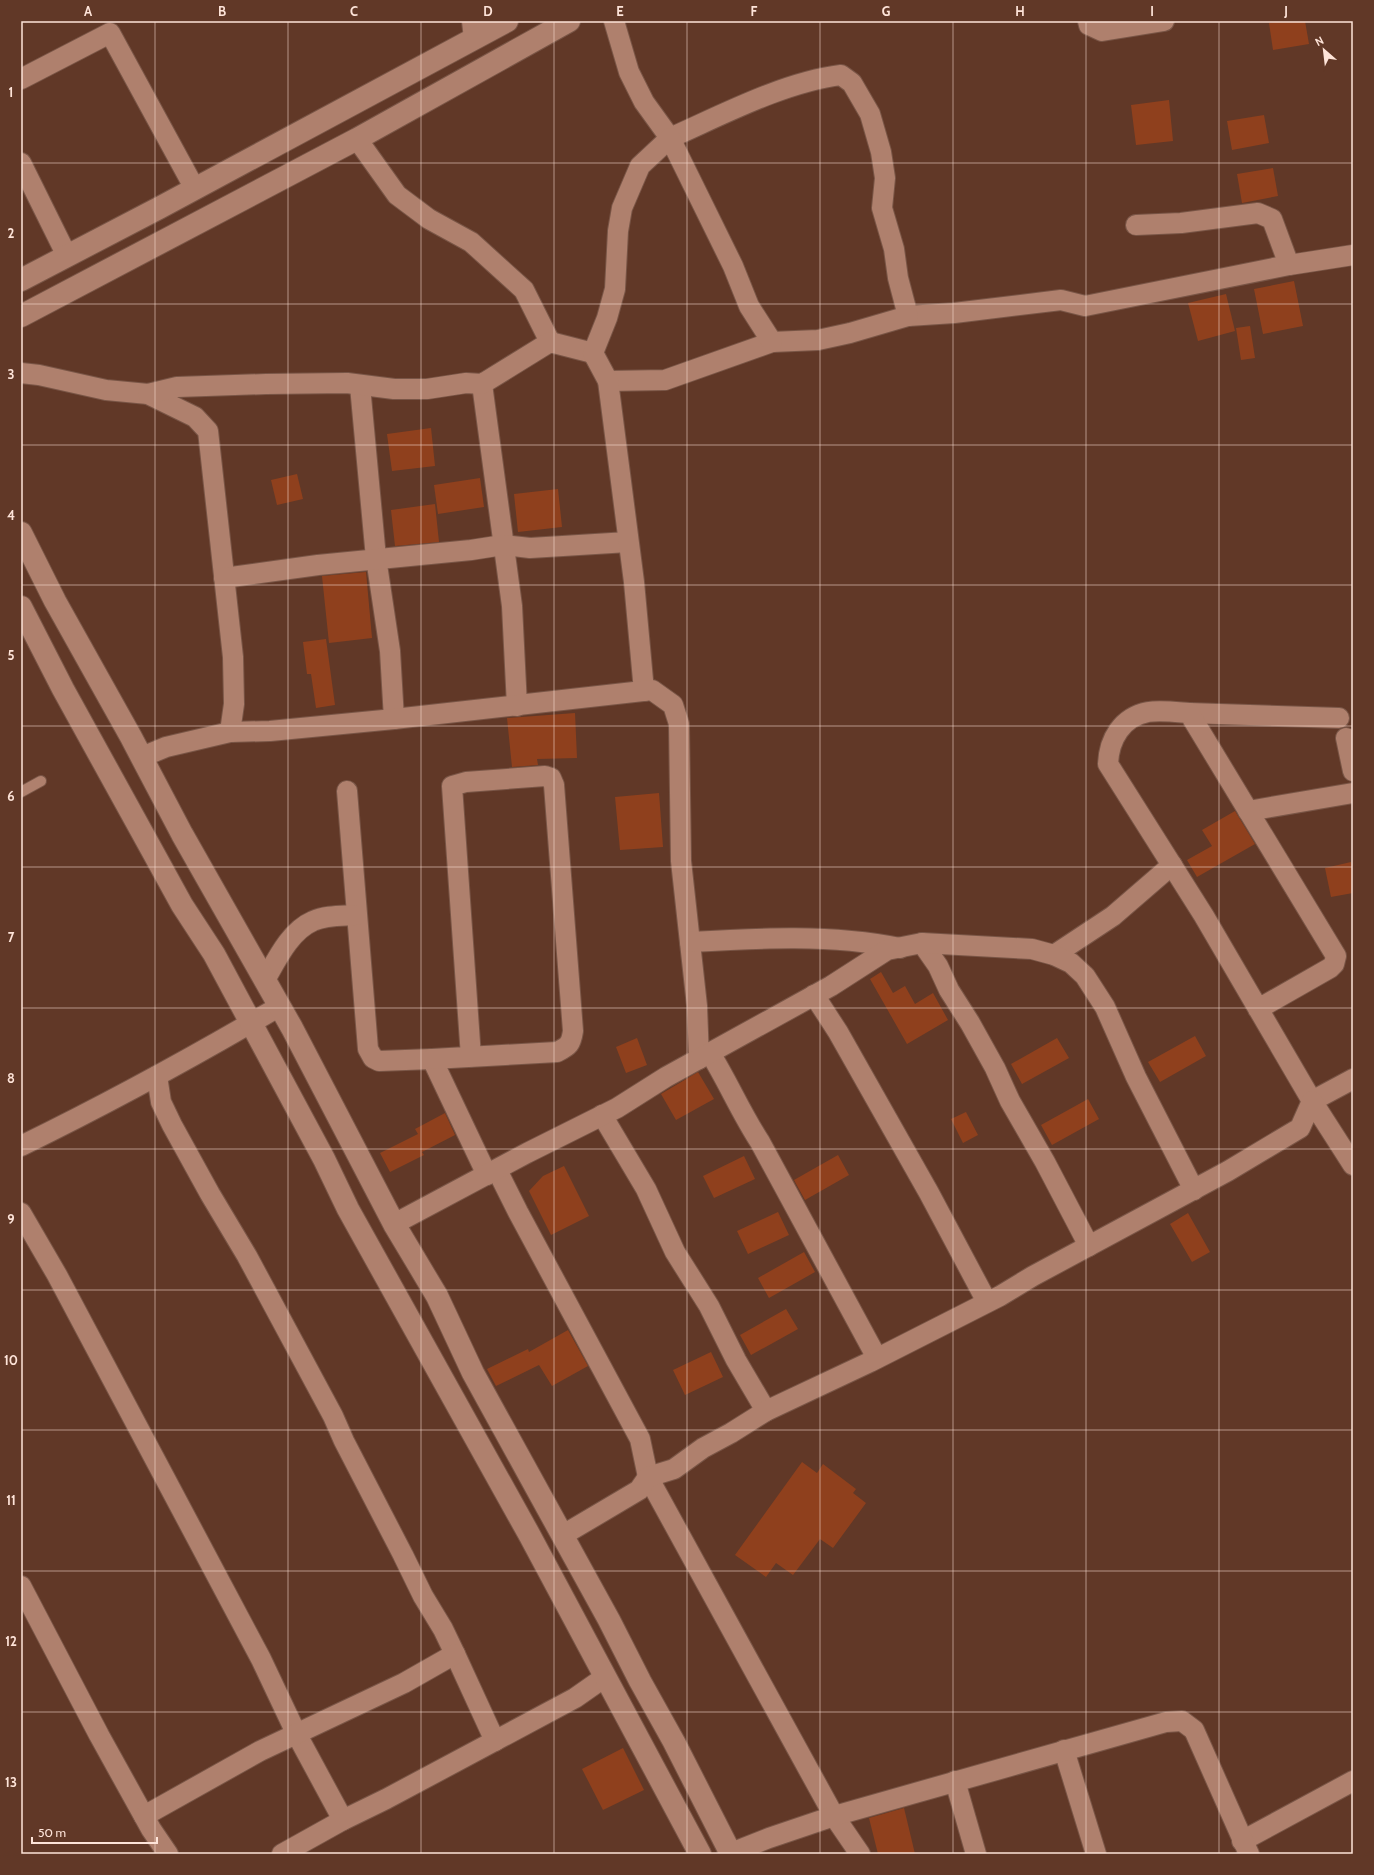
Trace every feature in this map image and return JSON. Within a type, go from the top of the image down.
[{"type":"street","points":[[21,280],[195,189],[473,30],[507,21]]},
{"type":"street","points":[[21,316],[357,139],[569,21]]},
{"type":"street","points":[[614,21],[632,78],[644,102],[670,138],[733,266],[748,306],[772,342]]},
{"type":"street","points":[[1088,21],[1089,25],[1102,31],[1164,21]]},
{"type":"street","points":[[21,79],[111,25],[195,189]]},
{"type":"street","points":[[593,353],[607,318],[615,289],[618,231],[622,208],[640,166],[670,138],[768,95],[825,77],[841,75],[852,83],[870,114],[881,152],[885,178],[882,208],[894,249],[898,278],[908,316]]},
{"type":"street","points":[[357,139],[397,195],[430,219],[471,242],[524,290],[550,342]]},
{"type":"street","points":[[21,162],[66,256]]},
{"type":"street","points":[[1136,225],[1181,223],[1258,213],[1272,219],[1289,265]]},
{"type":"street","points":[[608,381],[665,380],[772,342],[818,340],[908,316],[954,313],[1061,300],[1085,306],[1289,265],[1353,255]]},
{"type":"street","points":[[21,373],[39,375],[106,390],[148,394],[177,387],[244,384],[347,383],[360,386],[394,389],[426,389],[466,383],[482,384],[550,342],[593,353],[608,381],[634,582],[644,691]]},
{"type":"street","points":[[482,384],[512,606],[518,706]]},
{"type":"street","points":[[360,386],[376,558],[390,651],[394,719]]},
{"type":"street","points":[[148,394],[195,417],[208,431],[233,657],[234,704],[230,732]]},
{"type":"street","points":[[21,533],[55,601],[142,757],[182,834],[280,1006],[358,1151],[394,1224],[437,1296],[473,1373],[609,1620],[640,1681],[674,1742],[731,1854],[769,1838],[834,1816],[1166,1722],[1182,1721],[1194,1730],[1246,1848],[1353,1780]]},
{"type":"street","points":[[224,578],[376,558],[471,550],[503,545],[530,548],[628,542]]},
{"type":"street","points":[[21,607],[63,689],[182,905],[214,954],[250,1024],[283,1081],[352,1215],[530,1536],[700,1854]]},
{"type":"street","points":[[142,757],[166,747],[230,732],[270,731],[394,719],[652,690],[673,705],[679,724],[681,861],[697,1006],[705,1056],[724,1076],[742,1115],[760,1142],[878,1358]]},
{"type":"street","points":[[1339,718],[1149,712],[1133,716],[1123,724],[1116,734],[1108,751],[1108,764],[1172,865],[1312,1101],[1353,1165]]},
{"type":"street","points":[[1188,713],[1336,956],[1334,964],[1330,968],[1258,1009]]},
{"type":"street","points":[[1346,738],[1353,771]]},
{"type":"street","points":[[347,791],[365,1026],[368,1049],[373,1058],[379,1061],[432,1059],[471,1057],[556,1052],[572,1042],[573,1031],[554,785],[551,778],[545,776],[466,782],[452,786],[471,1057]]},
{"type":"street","points":[[1248,811],[1353,793]]},
{"type":"street","points":[[1054,955],[1113,916],[1172,865]]},
{"type":"street","points":[[265,980],[294,934],[312,921],[326,917],[356,915]]},
{"type":"street","points":[[690,942],[800,938],[879,944],[900,948]]},
{"type":"street","points":[[922,943],[938,966],[949,990],[970,1023],[995,1068],[1010,1100],[1045,1162],[1089,1246]]},
{"type":"street","points":[[394,1224],[527,1153],[602,1116],[666,1077],[814,995],[887,950],[922,943],[1032,949],[1054,955],[1071,963],[1085,976],[1105,1007],[1136,1077],[1194,1190]]},
{"type":"street","points":[[814,995],[838,1032],[929,1193],[987,1302]]},
{"type":"street","points":[[21,1146],[157,1076],[280,1006]]},
{"type":"street","points":[[432,1059],[492,1172],[640,1439],[648,1478],[834,1816],[860,1854]]},
{"type":"street","points":[[157,1076],[161,1102],[172,1125],[289,1333],[333,1416],[344,1441],[423,1596],[455,1654],[495,1741]]},
{"type":"street","points":[[563,1535],[639,1490],[648,1478],[674,1469],[703,1448],[731,1433],[766,1411],[878,1358],[987,1302],[1194,1190],[1300,1128],[1312,1101],[1353,1079]]},
{"type":"street","points":[[602,1116],[646,1189],[676,1252],[709,1306],[736,1360],[766,1411]]},
{"type":"street","points":[[21,1213],[57,1275],[261,1659],[296,1733],[343,1820]]},
{"type":"street","points":[[21,1586],[99,1735],[144,1816],[168,1854]]},
{"type":"street","points":[[144,1816],[260,1751],[404,1683],[455,1654]]},
{"type":"street","points":[[282,1854],[343,1820],[386,1799],[575,1698],[605,1677]]},
{"type":"street","points":[[1064,1750],[1096,1854]]},
{"type":"street","points":[[955,1781],[976,1854]]},
{"type":"lane","points":[[21,792],[41,781]]},
{"type":"building","points":[[1282,21],[1305,21],[1309,44],[1273,50],[1269,23]]},
{"type":"building","points":[[1169,100],[1173,141],[1136,145],[1131,105]]},
{"type":"building","points":[[1264,115],[1269,143],[1232,150],[1227,121]]},
{"type":"building","points":[[1273,168],[1278,196],[1242,203],[1237,174]]},
{"type":"building","points":[[1294,281],[1303,326],[1263,334],[1254,289]]},
{"type":"building","points":[[1226,294],[1235,331],[1198,341],[1188,303]]},
{"type":"building","points":[[1250,326],[1255,358],[1241,360],[1236,328]]},
{"type":"building","points":[[431,428],[435,466],[392,471],[387,434]]},
{"type":"building","points":[[297,474],[303,499],[277,505],[271,480]]},
{"type":"building","points":[[480,478],[484,507],[438,514],[434,485]]},
{"type":"building","points":[[558,489],[562,527],[518,532],[514,494]]},
{"type":"building","points":[[435,504],[439,542],[395,546],[391,510]]},
{"type":"building","points":[[366,572],[372,638],[329,643],[322,576]]},
{"type":"building","points":[[326,639],[335,705],[316,708],[311,674],[307,674],[303,642]]},
{"type":"building","points":[[575,713],[577,758],[537,759],[538,765],[512,767],[507,718]]},
{"type":"building","points":[[659,793],[663,847],[620,850],[615,797]]},
{"type":"building","points":[[1235,811],[1255,844],[1197,877],[1187,860],[1212,846],[1202,830]]},
{"type":"building","points":[[1351,862],[1353,872],[1353,893],[1331,897],[1325,868]]},
{"type":"building","points":[[881,972],[893,993],[905,986],[915,1004],[933,993],[948,1020],[907,1044],[870,979]]},
{"type":"building","points":[[1195,1036],[1206,1056],[1160,1082],[1148,1062]]},
{"type":"building","points":[[637,1038],[647,1065],[626,1073],[616,1047]]},
{"type":"building","points":[[1057,1038],[1069,1058],[1022,1084],[1011,1064]]},
{"type":"building","points":[[698,1072],[714,1099],[676,1120],[661,1094]]},
{"type":"building","points":[[1088,1099],[1099,1119],[1052,1145],[1041,1125]]},
{"type":"building","points":[[966,1112],[978,1135],[963,1143],[951,1119]]},
{"type":"building","points":[[445,1113],[455,1135],[422,1152],[424,1155],[390,1172],[380,1153],[418,1134],[415,1129]]},
{"type":"building","points":[[838,1155],[849,1175],[805,1200],[794,1180]]},
{"type":"building","points":[[744,1156],[755,1179],[714,1198],[703,1176]]},
{"type":"building","points":[[564,1166],[589,1216],[551,1235],[529,1191],[543,1176]]},
{"type":"building","points":[[778,1212],[789,1235],[748,1254],[737,1231]]},
{"type":"building","points":[[1188,1213],[1210,1252],[1192,1262],[1170,1224]]},
{"type":"building","points":[[804,1252],[815,1272],[769,1298],[758,1278]]},
{"type":"building","points":[[786,1309],[798,1329],[751,1355],[740,1335]]},
{"type":"building","points":[[568,1330],[588,1366],[552,1386],[539,1365],[496,1386],[487,1369],[528,1349],[529,1352]]},
{"type":"building","points":[[711,1352],[723,1377],[685,1395],[673,1370]]},
{"type":"building","points":[[802,1462],[817,1473],[823,1464],[856,1489],[853,1493],[866,1503],[833,1548],[820,1539],[793,1575],[776,1563],[766,1577],[735,1555]]},
{"type":"building","points":[[623,1748],[644,1790],[603,1810],[582,1769]]},
{"type":"building","points":[[904,1808],[915,1854],[878,1854],[869,1818]]}]
